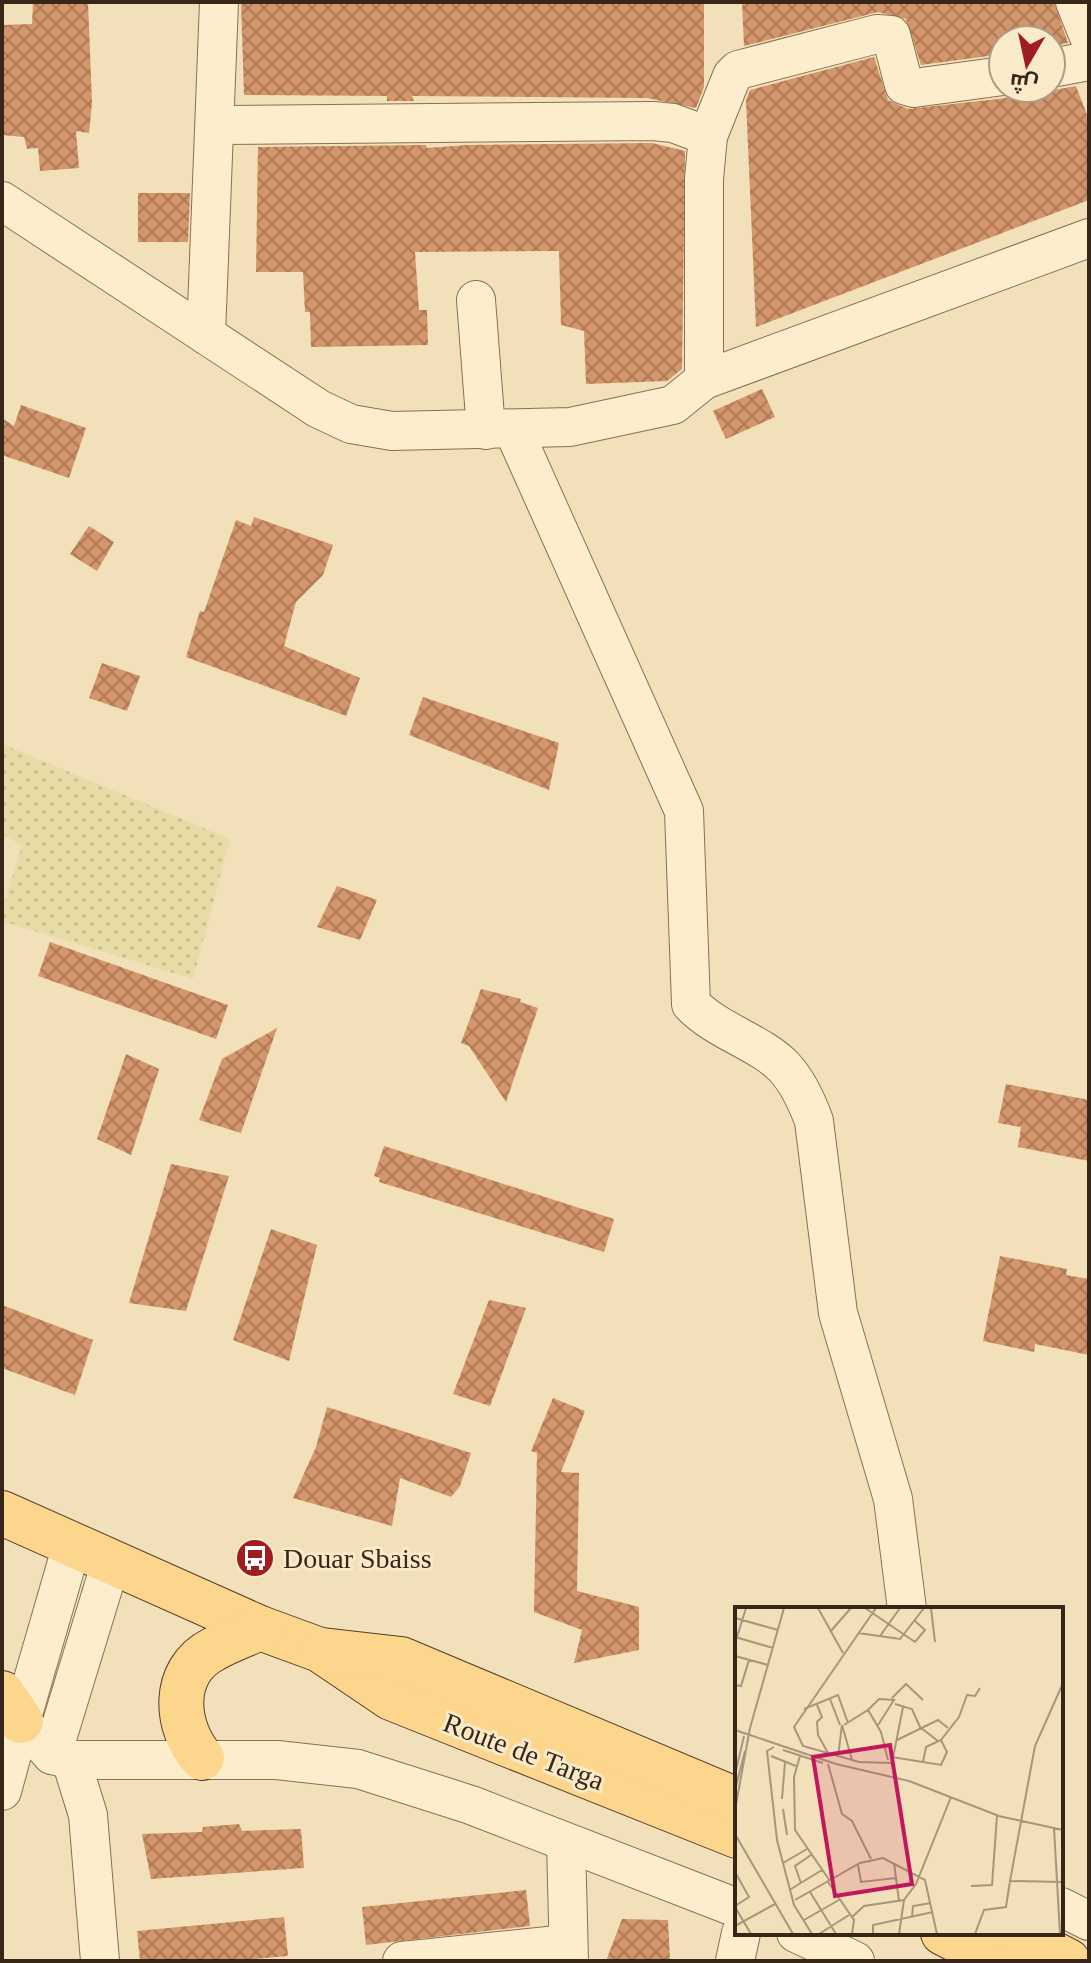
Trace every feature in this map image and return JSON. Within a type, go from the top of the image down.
[{"type":"main road","name":"Route de Targa","points":[[2,1513],[260,1628],[320,1650],[401,1659],[735,1799]]},
{"type":"main road","points":[[202,1758],[187,1741],[181,1724],[180,1706],[190,1673],[212,1650],[260,1628]]},
{"type":"main road","name":"Route de Targa","points":[[320,1650],[391,1698],[735,1835]]},
{"type":"main road","points":[[947,1935],[998,1961]]},
{"type":"main road","points":[[1018,1935],[1068,1961]]},
{"type":"street","points":[[206,335],[219,2]]},
{"type":"street","points":[[1075,2],[1089,37]]},
{"type":"street","points":[[704,380],[704,179],[708,136],[732,76],[738,70],[877,34],[891,35],[904,85],[914,88],[987,78]]},
{"type":"street","points":[[1067,65],[1089,61]]},
{"type":"street","points":[[216,125],[653,121],[673,123],[708,136]]},
{"type":"street","points":[[2,201],[319,409],[351,424],[392,431],[570,427],[618,420],[673,405],[704,380],[1089,238]]},
{"type":"street","points":[[476,300],[500,429],[684,811],[691,1004],[706,1019],[782,1065],[804,1096],[814,1121],[838,1313],[893,1499],[907,1607]]},
{"type":"street","points":[[2,1791],[11,1707],[92,1553]]},
{"type":"street","points":[[62,1758],[92,1553]]},
{"type":"street","points":[[11,1707],[62,1758],[88,1815],[100,1961]]},
{"type":"street","points":[[62,1758],[202,1758],[326,1763],[358,1769],[471,1805],[735,1907]]},
{"type":"street","points":[[402,1961],[568,1952],[566,1843]]},
{"type":"street","points":[[1063,1908],[1089,1921]]},
{"type":"street","points":[[735,1961],[741,1935]]},
{"type":"street","points":[[800,1935],[855,1961]]},
{"type":"shaded area","points":[[2,744],[230,839],[193,979],[2,921],[2,910],[22,846],[2,834]]},
{"type":"building","points":[[33,2],[88,2],[92,103],[89,133],[76,131],[79,168],[40,171],[38,148],[27,149],[24,137],[2,135],[2,25],[32,24]]},
{"type":"building","points":[[241,2],[704,2],[704,87],[696,108],[647,98],[412,96],[414,101],[387,101],[387,96],[244,95]]},
{"type":"building","points":[[742,2],[1054,2],[1062,24],[987,24],[987,56],[921,65],[906,19],[878,12],[744,46]]},
{"type":"building","points":[[874,57],[888,100],[908,109],[987,100],[987,104],[1067,104],[1067,88],[1076,86],[1089,120],[1089,200],[756,327],[746,100],[750,90]]},
{"type":"building","points":[[652,143],[685,151],[682,369],[667,381],[586,384],[584,331],[561,325],[559,251],[415,252],[419,310],[427,310],[428,345],[311,347],[310,312],[305,312],[303,272],[256,272],[258,147],[426,145],[427,148]]},
{"type":"building","points":[[138,193],[190,193],[188,242],[138,242]]},
{"type":"building","points":[[762,389],[775,417],[726,439],[713,411]]},
{"type":"building","points":[[21,405],[86,428],[69,478],[2,455],[2,418],[14,426]]},
{"type":"building","points":[[254,517],[333,545],[323,575],[296,602],[284,646],[360,678],[346,716],[186,657],[200,611],[204,612],[236,520],[251,526]]},
{"type":"building","points":[[89,526],[114,542],[97,571],[70,554]]},
{"type":"building","points":[[102,663],[140,676],[127,711],[89,698]]},
{"type":"building","points":[[423,697],[559,743],[549,790],[409,735]]},
{"type":"building","points":[[337,886],[377,900],[360,940],[317,927]]},
{"type":"building","points":[[50,942],[228,1005],[216,1039],[38,976]]},
{"type":"building","points":[[481,989],[521,999],[520,1002],[538,1008],[506,1102],[469,1046],[461,1043]]},
{"type":"building","points":[[277,1028],[241,1133],[199,1120],[222,1059]]},
{"type":"building","points":[[126,1054],[159,1069],[131,1155],[97,1139]]},
{"type":"building","points":[[1006,1084],[1089,1100],[1089,1161],[1018,1147],[1021,1127],[998,1123]]},
{"type":"building","points":[[384,1146],[614,1219],[604,1252],[379,1182],[380,1178],[374,1176]]},
{"type":"building","points":[[171,1164],[229,1176],[186,1311],[129,1303]]},
{"type":"building","points":[[271,1229],[317,1245],[289,1361],[233,1340]]},
{"type":"building","points":[[1000,1256],[1067,1269],[1066,1275],[1089,1279],[1089,1355],[1035,1344],[1034,1352],[983,1341]]},
{"type":"building","points":[[489,1300],[526,1308],[490,1406],[453,1394]]},
{"type":"building","points":[[2,1305],[93,1340],[75,1395],[2,1368]]},
{"type":"building","points":[[553,1398],[585,1411],[561,1472],[579,1473],[577,1591],[639,1607],[639,1650],[574,1663],[582,1630],[534,1612],[537,1453],[531,1451]]},
{"type":"building","points":[[327,1407],[471,1453],[460,1486],[451,1497],[400,1478],[392,1526],[293,1498],[316,1447]]},
{"type":"building","points":[[239,1824],[242,1831],[301,1829],[304,1868],[151,1879],[142,1834],[202,1832],[203,1827]]},
{"type":"building","points":[[526,1890],[530,1926],[366,1945],[362,1907]]},
{"type":"building","points":[[284,1917],[288,1956],[230,1961],[140,1961],[137,1931]]},
{"type":"building","points":[[622,1919],[668,1920],[670,1961],[606,1961]]},
{"type":"place","name":"Douar Sbaiss","points":[[255,1558]]}]
